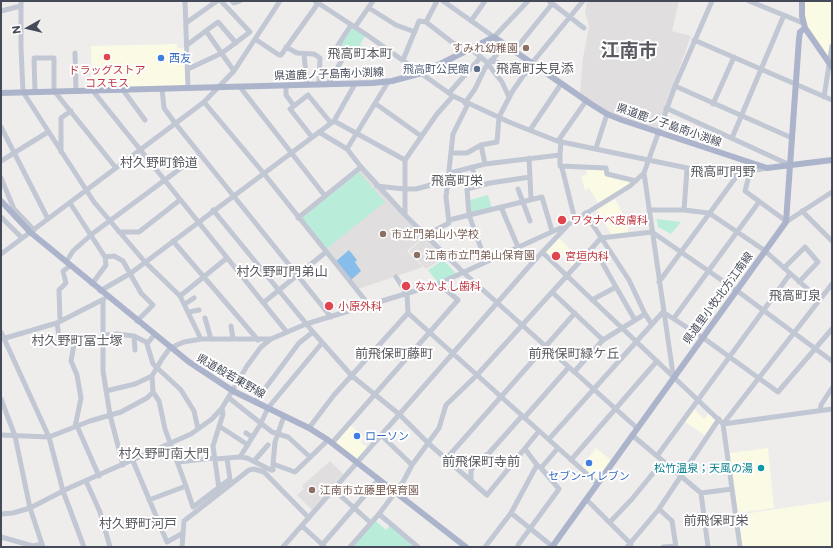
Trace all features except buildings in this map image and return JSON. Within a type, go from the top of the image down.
[{"type":"main road","points":[[802,1],[804,26],[830,65]]},
{"type":"main road","points":[[786,221],[799,34],[804,26]]},
{"type":"main road","name":"県道鹿ノ子島南小渕線","points":[[1,93],[388,82],[422,73],[494,38],[606,114],[767,168],[832,160]]},
{"type":"main road","name":"県道般若東野線","points":[[1,201],[68,264],[100,291],[105,299],[137,321],[170,348],[208,376],[255,402],[309,428],[330,441],[466,547]]},
{"type":"main road","name":"県道里小牧北方江南線","points":[[552,546],[786,221]]},
{"type":"street","points":[[185,1],[188,88]]},
{"type":"street","points":[[186,24],[217,1]]},
{"type":"street","points":[[188,69],[221,53],[250,32],[222,1]]},
{"type":"street","points":[[232,1],[234,3],[240,1]]},
{"type":"street","points":[[1,254],[204,102],[234,71],[280,1]]},
{"type":"street","points":[[328,84],[346,53],[338,45],[369,8],[373,1]]},
{"type":"street","points":[[426,22],[437,1]]},
{"type":"street","points":[[443,1],[451,4],[471,22],[494,38],[528,1]]},
{"type":"street","points":[[471,22],[485,1]]},
{"type":"street","points":[[451,153],[467,153],[481,145],[497,142],[499,117],[509,97],[532,63],[583,1]]},
{"type":"street","points":[[1,514],[13,513],[30,508],[62,491],[171,444],[198,429],[212,419],[222,408],[234,391],[247,366],[261,347],[271,339],[286,331],[439,284],[569,224],[625,190],[644,173],[650,160],[666,108],[712,1]]},
{"type":"street","points":[[749,1],[784,15],[804,26]]},
{"type":"street","points":[[255,39],[279,55],[317,2],[422,73],[451,95],[530,130],[560,141],[716,174],[750,172],[767,168]]},
{"type":"street","points":[[514,51],[550,2],[584,28]]},
{"type":"street","points":[[1,11],[21,4],[23,92],[87,191],[110,222],[145,262],[180,296],[201,339]]},
{"type":"street","points":[[369,8],[396,25],[415,32]]},
{"type":"street","points":[[732,138],[784,15]]},
{"type":"street","points":[[403,60],[419,21],[426,22],[453,43],[471,50],[489,63],[502,82],[509,97]]},
{"type":"street","points":[[187,45],[218,22],[236,43]]},
{"type":"street","points":[[206,31],[234,71]]},
{"type":"street","points":[[694,40],[832,100]]},
{"type":"street","points":[[426,235],[449,223],[446,197],[450,173],[453,134],[467,103],[489,63],[505,45]]},
{"type":"street","points":[[824,97],[832,46]]},
{"type":"street","points":[[286,47],[297,53],[314,54],[320,58],[319,85]]},
{"type":"street","points":[[75,53],[76,91]]},
{"type":"street","points":[[304,54],[307,85]]},
{"type":"street","points":[[405,215],[405,160],[451,95],[481,57]]},
{"type":"street","points":[[713,104],[734,57]]},
{"type":"street","points":[[35,92],[34,58],[54,58],[54,92],[116,168]]},
{"type":"street","points":[[489,63],[525,74]]},
{"type":"street","points":[[347,149],[376,104],[388,82]]},
{"type":"street","points":[[100,291],[131,273],[290,152],[333,122],[355,84]]},
{"type":"street","points":[[530,130],[562,84]]},
{"type":"street","points":[[286,86],[286,95],[294,106]]},
{"type":"street","points":[[675,86],[741,117],[792,138]]},
{"type":"street","points":[[240,87],[325,196]]},
{"type":"street","points":[[162,89],[164,108],[175,123],[298,273],[331,317]]},
{"type":"street","points":[[124,90],[145,120]]},
{"type":"street","points":[[93,91],[286,331]]},
{"type":"street","points":[[312,137],[290,109],[308,95],[333,122],[405,160]]},
{"type":"street","points":[[575,220],[560,166],[560,141],[586,101]]},
{"type":"street","points":[[204,102],[263,173],[368,306]]},
{"type":"street","points":[[376,104],[421,136]]},
{"type":"street","points":[[666,108],[790,165]]},
{"type":"street","points":[[61,152],[61,118],[71,111]]},
{"type":"street","points":[[596,148],[606,114]]},
{"type":"street","points":[[1,127],[48,219]]},
{"type":"street","points":[[1,161],[48,132]]},
{"type":"street","points":[[319,132],[347,149],[377,186],[464,273],[637,428]]},
{"type":"street","points":[[481,145],[485,164]]},
{"type":"street","points":[[99,476],[76,426],[81,398],[77,376],[71,361],[75,339],[59,337],[59,290],[66,283],[63,271],[68,264],[73,251],[91,235],[200,154]]},
{"type":"street","points":[[450,173],[485,164],[560,155]]},
{"type":"street","points":[[529,158],[531,199]]},
{"type":"street","points":[[560,166],[606,168],[607,174],[636,181]]},
{"type":"street","points":[[298,218],[361,167]]},
{"type":"street","points":[[472,167],[478,186]]},
{"type":"street","points":[[684,210],[687,169]]},
{"type":"street","points":[[750,172],[746,191],[786,221],[831,191]]},
{"type":"street","points":[[644,173],[670,363],[674,376]]},
{"type":"street","points":[[659,282],[682,253],[709,213],[739,173]]},
{"type":"street","points":[[486,262],[469,215],[467,189],[530,177]]},
{"type":"street","points":[[1,178],[14,209],[32,231]]},
{"type":"street","points":[[377,186],[404,189],[449,180]]},
{"type":"street","points":[[518,189],[530,221]]},
{"type":"street","points":[[449,220],[542,197],[552,231]]},
{"type":"street","points":[[119,232],[139,232],[180,200]]},
{"type":"street","points":[[674,318],[759,202]]},
{"type":"street","points":[[70,203],[105,258],[106,265],[92,284]]},
{"type":"street","points":[[501,207],[518,247]]},
{"type":"street","points":[[213,210],[306,324],[352,376],[399,414],[428,443],[488,495],[539,432]]},
{"type":"street","points":[[649,210],[684,210],[709,213],[764,250],[820,300]]},
{"type":"street","points":[[802,211],[832,241]]},
{"type":"street","points":[[585,213],[629,280],[645,314],[651,322]]},
{"type":"street","points":[[1,217],[22,238]]},
{"type":"street","points":[[283,547],[542,252],[569,224]]},
{"type":"street","points":[[350,547],[379,514],[403,482],[412,464],[439,428],[446,405],[477,375],[601,238],[652,232],[736,290],[832,361]]},
{"type":"street","points":[[173,241],[258,340]]},
{"type":"street","points":[[784,268],[805,247],[818,262],[799,282]]},
{"type":"street","points":[[263,303],[298,273],[326,252]]},
{"type":"street","points":[[542,252],[723,424],[740,547]]},
{"type":"street","points":[[105,258],[114,256],[122,261],[131,273],[141,293],[152,305],[137,321]]},
{"type":"street","points":[[180,296],[227,258]]},
{"type":"street","points":[[603,264],[635,320]]},
{"type":"street","points":[[657,456],[790,274]]},
{"type":"street","points":[[309,428],[334,395],[408,312],[407,294],[396,277]]},
{"type":"street","points":[[273,464],[295,472],[310,457],[330,441],[375,394],[458,300],[439,284]]},
{"type":"street","points":[[723,424],[832,284]]},
{"type":"street","points":[[592,300],[616,286]]},
{"type":"street","points":[[552,292],[603,340]]},
{"type":"street","points":[[185,304],[194,298]]},
{"type":"street","points":[[2,338],[58,322],[105,299],[103,371],[110,415],[123,465]]},
{"type":"street","points":[[189,312],[199,310]]},
{"type":"street","points":[[408,312],[597,483]]},
{"type":"street","points":[[663,312],[702,337],[778,392],[831,332]]},
{"type":"street","points":[[548,439],[636,341],[651,322],[663,312]]},
{"type":"street","points":[[446,459],[575,313]]},
{"type":"street","points":[[574,372],[603,340],[645,314]]},
{"type":"street","points":[[205,318],[212,339]]},
{"type":"street","points":[[231,326],[233,339]]},
{"type":"street","points":[[1,332],[2,338],[49,437],[62,491],[84,547]]},
{"type":"street","points":[[255,402],[299,343],[313,332]]},
{"type":"street","points":[[103,335],[124,333],[148,343]]},
{"type":"street","points":[[148,343],[154,335]]},
{"type":"street","points":[[134,336],[135,350]]},
{"type":"street","points":[[106,391],[135,384],[152,376],[170,348],[184,342],[201,339],[271,339]]},
{"type":"street","points":[[148,343],[153,364],[181,390],[194,411],[198,429]]},
{"type":"street","points":[[240,457],[261,424],[268,408],[322,343]]},
{"type":"street","points":[[571,460],[657,361]]},
{"type":"street","points":[[471,480],[471,470],[475,464],[489,453],[568,367]]},
{"type":"street","points":[[152,376],[153,392],[160,401],[165,429],[193,507],[230,479],[227,459]]},
{"type":"street","points":[[820,410],[821,405],[832,388]]},
{"type":"street","points":[[1,435],[49,437],[76,426],[121,412],[147,398],[153,392]]},
{"type":"street","points":[[229,398],[261,424],[278,434],[288,437],[310,457]]},
{"type":"street","points":[[1,399],[15,436],[30,508],[43,546],[33,546],[1,537]]},
{"type":"street","points":[[219,494],[213,446],[223,414],[222,408]]},
{"type":"street","points":[[723,424],[832,409]]},
{"type":"street","points":[[178,462],[240,457],[247,458],[270,470],[273,470],[275,442],[284,416]]},
{"type":"street","points":[[586,499],[610,522],[629,545],[659,509],[719,419]]},
{"type":"street","points":[[220,426],[248,444]]},
{"type":"street","points":[[246,433],[252,437]]},
{"type":"street","points":[[632,434],[701,493],[708,547]]},
{"type":"street","points":[[381,435],[412,464]]},
{"type":"street","points":[[254,461],[268,445]]},
{"type":"street","points":[[485,547],[511,513],[539,467],[558,448]]},
{"type":"street","points":[[518,545],[531,529],[559,488],[539,467],[525,449]]},
{"type":"street","points":[[133,461],[167,542],[183,533]]},
{"type":"street","points":[[610,522],[632,499],[663,461]]},
{"type":"street","points":[[182,547],[184,521],[249,470],[260,470],[264,472],[309,518]]},
{"type":"street","points":[[302,526],[323,546],[379,478]]},
{"type":"street","points":[[86,481],[100,512],[110,547]]},
{"type":"street","points":[[149,500],[186,486]]},
{"type":"street","points":[[701,493],[732,489]]},
{"type":"street","points":[[333,490],[371,523]]},
{"type":"street","points":[[659,509],[672,521],[676,547],[663,547]]},
{"type":"street","points":[[511,513],[552,546]]},
{"type":"street","points":[[379,514],[418,547]]},
{"type":"shaded area","points":[[587,1],[679,1],[672,31],[691,36],[657,130],[607,113],[580,95],[583,58],[589,26],[585,12]]},
{"type":"shaded area","points":[[803,1],[832,1],[832,37],[828,58],[807,28]]},
{"type":"shaded area","points":[[177,44],[177,48],[186,49],[187,87],[92,90],[91,46]]},
{"type":"shaded area","points":[[586,168],[605,169],[606,175],[635,181],[598,203],[589,188],[585,190],[581,177],[587,174]]},
{"type":"shaded area","points":[[361,169],[425,236],[407,251],[423,267],[358,289],[300,218]]},
{"type":"shaded area","points":[[615,199],[628,224],[628,233],[612,235],[597,210]]},
{"type":"shaded area","points":[[425,237],[446,257],[426,269],[409,251]]},
{"type":"shaded area","points":[[558,237],[569,248],[568,251],[579,261],[574,267],[562,257],[556,264],[543,253]]},
{"type":"shaded area","points":[[694,409],[704,419],[710,412],[717,419],[706,436],[685,422]]},
{"type":"shaded area","points":[[350,425],[364,437],[360,442],[367,448],[357,459],[334,442]]},
{"type":"shaded area","points":[[596,448],[612,461],[596,481],[581,467]]},
{"type":"shaded area","points":[[768,448],[774,508],[738,513],[730,453]]},
{"type":"shaded area","points":[[330,461],[343,474],[312,510],[297,495],[304,489],[302,486]]},
{"type":"shaded area","points":[[832,501],[832,547],[740,547],[736,515]]},
{"type":"green space","points":[[351,26],[366,35],[360,44],[363,47],[352,62],[339,45]]},
{"type":"green space","points":[[359,172],[385,202],[325,250],[301,219]]},
{"type":"green space","points":[[488,195],[492,208],[471,214],[470,200]]},
{"type":"green space","points":[[657,219],[681,222],[671,234],[658,227]]},
{"type":"green space","points":[[443,260],[458,275],[439,284],[428,270]]},
{"type":"green space","points":[[375,520],[386,530],[391,524],[418,547],[353,547]]},
{"type":"water","points":[[349,250],[357,260],[355,262],[361,271],[351,280],[335,262]]},
{"type":"place","name":"すみれ幼稚園","points":[[526,48]]},
{"type":"place","name":"ドラッグストア コスモス","points":[[107,57]]},
{"type":"place","name":"西友","points":[[161,58]]},
{"type":"place","name":"飛高町公民館","points":[[477,69]]},
{"type":"place","name":"ワタナベ皮膚科","points":[[562,220]]},
{"type":"place","name":"市立門弟山小学校","points":[[383,234]]},
{"type":"place","name":"江南市立門弟山保育園","points":[[417,255]]},
{"type":"place","name":"宮垣内科","points":[[556,256]]},
{"type":"place","name":"なかよし歯科","points":[[406,286]]},
{"type":"place","name":"小原外科","points":[[329,306]]},
{"type":"place","name":"ローソン","points":[[357,436]]},
{"type":"place","name":"セブン-イレブン","points":[[589,463]]},
{"type":"place","name":"松竹温泉；天風の湯","points":[[761,468]]},
{"type":"place","name":"江南市立藤里保育園","points":[[312,490]]},
{"type":"district","name":"江南市","points":[[629,51]]},
{"type":"district","name":"飛高町本町","points":[[360,54]]},
{"type":"district","name":"飛高町夫見添","points":[[535,69]]},
{"type":"district","name":"村久野町鈴道","points":[[159,163]]},
{"type":"district","name":"飛高町門野","points":[[723,172]]},
{"type":"district","name":"飛高町栄","points":[[457,181]]},
{"type":"district","name":"村久野町門弟山","points":[[282,272]]},
{"type":"district","name":"飛高町泉","points":[[795,296]]},
{"type":"district","name":"村久野町冨士塚","points":[[77,341]]},
{"type":"district","name":"前飛保町藤町","points":[[394,354]]},
{"type":"district","name":"前飛保町緑ケ丘","points":[[574,354]]},
{"type":"district","name":"村久野町南大門","points":[[164,454]]},
{"type":"district","name":"前飛保町寺前","points":[[481,462]]},
{"type":"district","name":"前飛保町栄","points":[[716,521]]},
{"type":"district","name":"村久野町河戸","points":[[138,524]]}]
